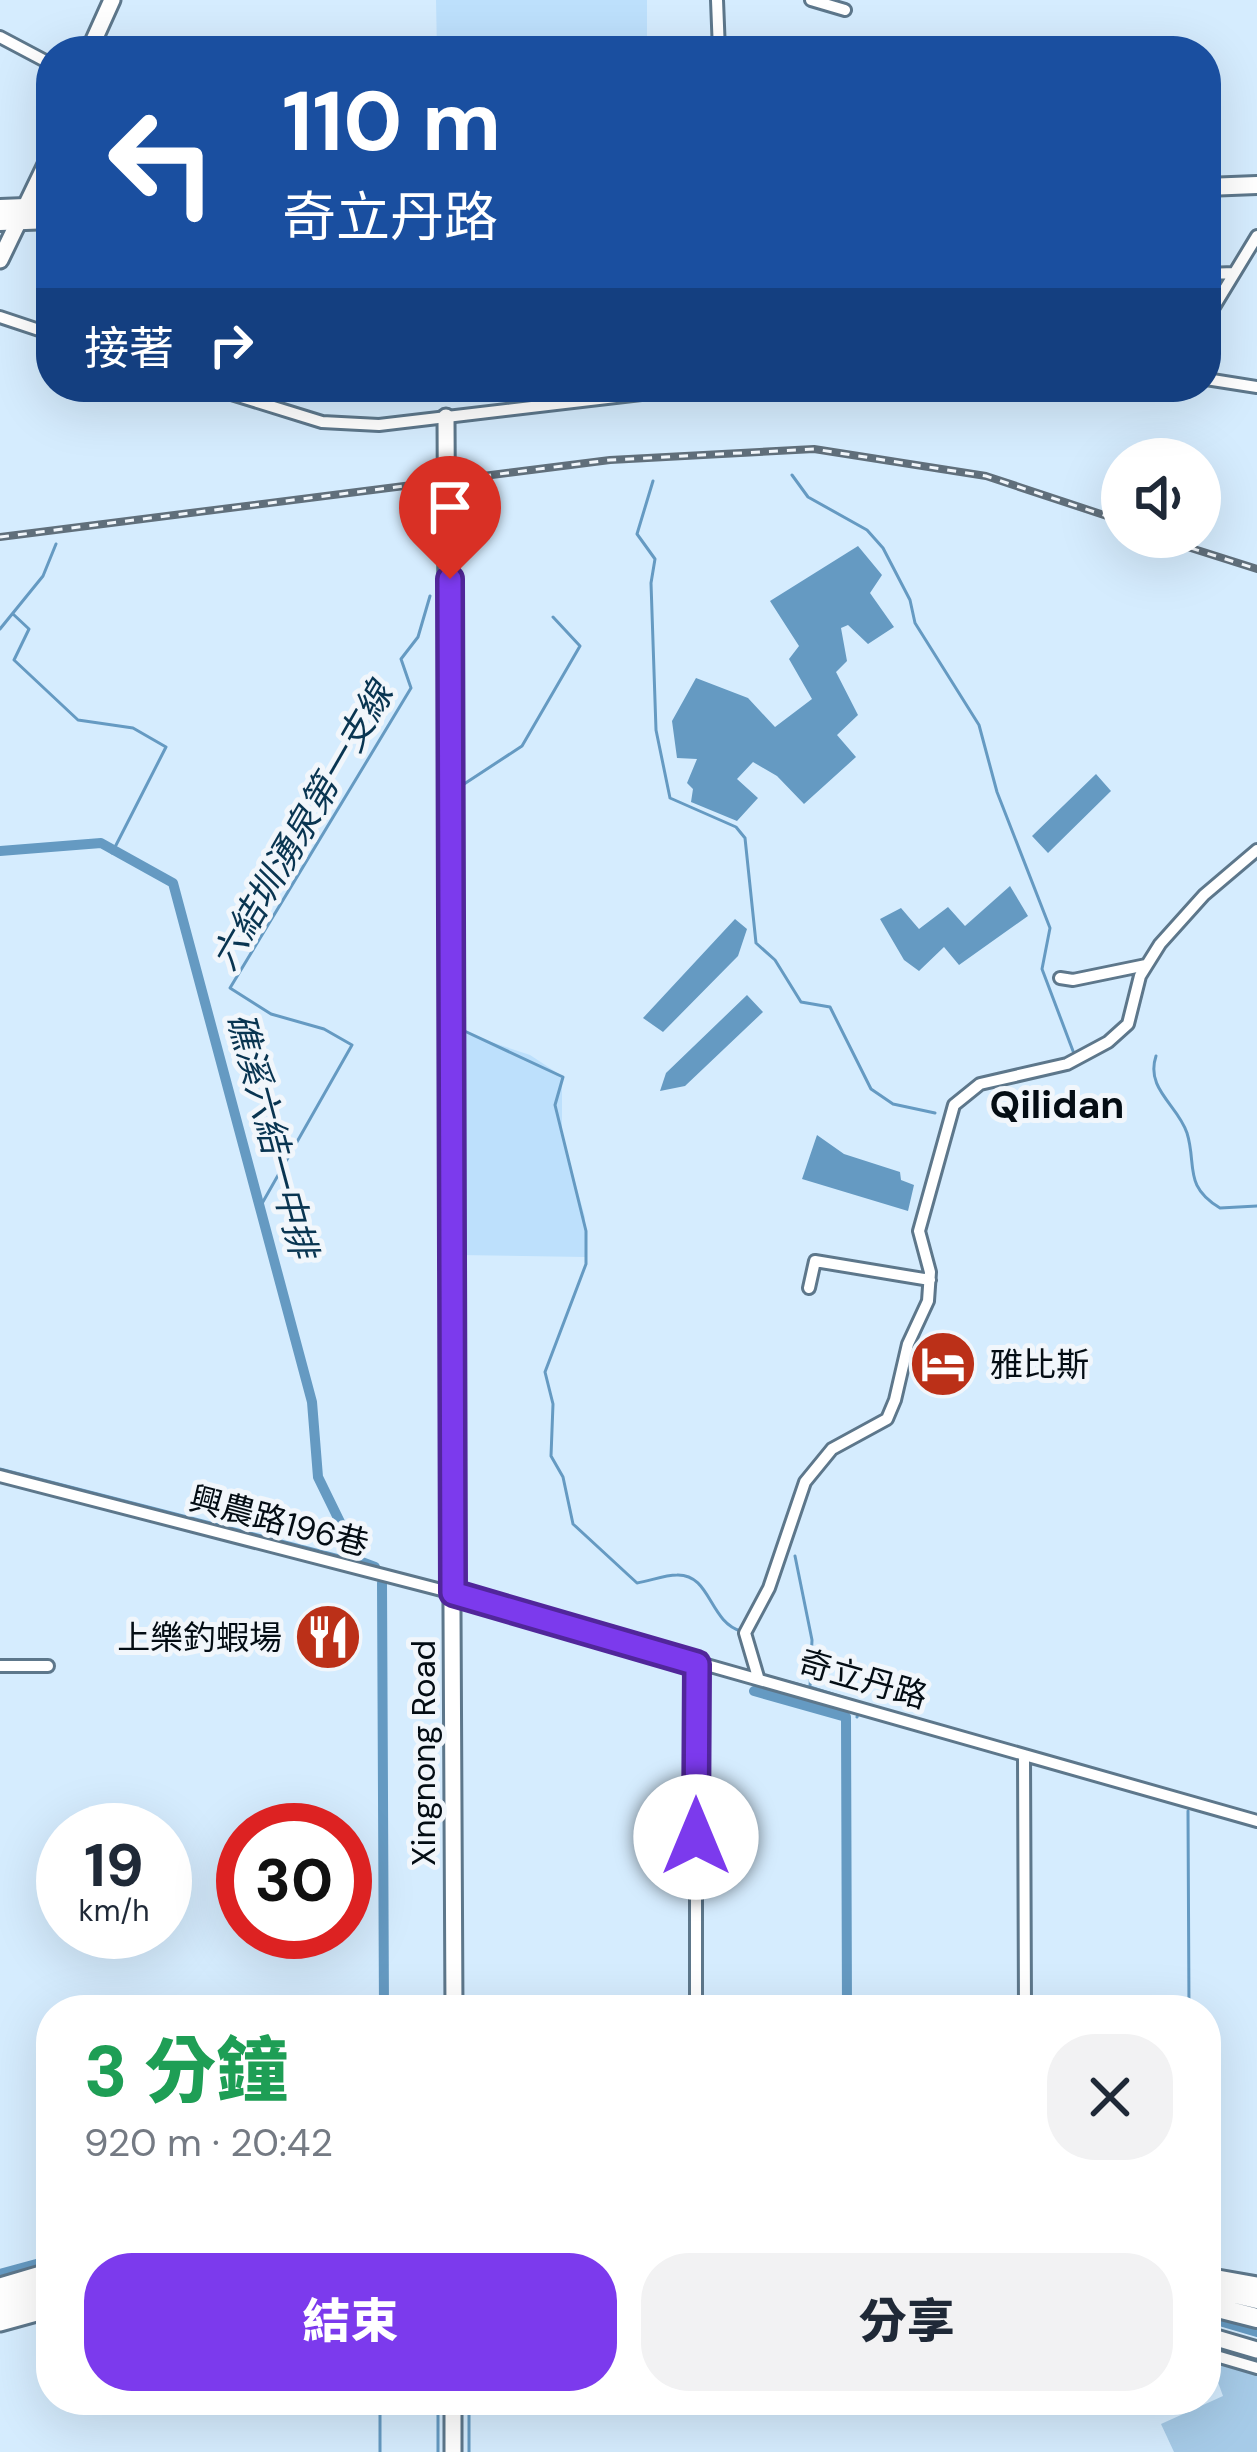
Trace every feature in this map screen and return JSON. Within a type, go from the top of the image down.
[{"type":"highway","points":[[0,2296],[36,2286]]},
{"type":"highway","points":[[1221,2291],[1257,2300]]},
{"type":"highway","points":[[0,2311],[36,2301]]},
{"type":"highway","points":[[1221,2309],[1257,2318]]},
{"type":"main road","points":[[1221,178],[1257,181]]},
{"type":"main road","points":[[1221,185],[1257,181]]},
{"type":"main road","points":[[0,208],[36,217]]},
{"type":"main road","points":[[0,221],[36,210]]},
{"type":"street","points":[[96,36],[112,0]]},
{"type":"street","points":[[717,0],[718,36]]},
{"type":"street","points":[[811,0],[845,10]]},
{"type":"street","points":[[0,37],[36,56]]},
{"type":"street","points":[[0,260],[36,187]]},
{"type":"street","points":[[1221,295],[1257,236]]},
{"type":"street","points":[[1221,273],[1234,273]]},
{"type":"street","points":[[0,317],[36,329]]},
{"type":"street","points":[[1221,382],[1257,387]]},
{"type":"street","points":[[265,402],[322,422],[379,424],[565,402]]},
{"type":"street","name":"Xingnong Road","points":[[446,417],[454,1995]]},
{"type":"street","points":[[758,1677],[745,1633],[769,1588],[805,1482],[832,1449],[887,1419],[930,1280],[919,1231],[954,1105],[980,1084],[1067,1064],[1108,1042],[1128,1024],[1145,965],[1204,895],[1257,850]]},
{"type":"street","points":[[1060,978],[1073,980],[1145,965]]},
{"type":"street","points":[[808,1288],[815,1261],[930,1280]]},
{"type":"street","name":"興農路196巷","points":[[0,1476],[453,1593]]},
{"type":"street","name":"奇立丹路","points":[[453,1593],[1257,1821]]},
{"type":"street","points":[[696,1995],[697,1664]]},
{"type":"street","points":[[0,1666],[48,1666]]},
{"type":"street","points":[[1024,1755],[1025,1995]]},
{"type":"street","points":[[0,2285],[36,2275]]},
{"type":"street","points":[[1221,2279],[1257,2285]]},
{"type":"street","points":[[0,2323],[36,2313]]},
{"type":"street","points":[[1221,2339],[1257,2350]]},
{"type":"street","points":[[1221,2357],[1257,2368]]},
{"type":"street","points":[[453,2415],[453,2452]]},
{"type":"shaded area","points":[[436,0],[647,0],[647,36],[437,36]]},
{"type":"shaded area","points":[[858,546],[882,575],[870,593],[894,627],[868,644],[848,625],[841,628],[847,661],[836,672],[858,715],[837,735],[856,757],[804,804],[777,776],[753,762],[737,779],[758,798],[737,821],[691,802],[693,789],[687,783],[697,759],[677,758],[672,721],[696,678],[748,698],[775,727],[812,699],[789,659],[799,646],[770,601]]},
{"type":"shaded area","points":[[1096,774],[1111,791],[1048,853],[1032,836]]},
{"type":"shaded area","points":[[1010,886],[1028,916],[959,965],[944,947],[919,971],[904,960],[880,919],[901,908],[919,929],[948,907],[965,926]]},
{"type":"shaded area","points":[[735,919],[747,929],[738,956],[663,1032],[643,1018]]},
{"type":"shaded area","points":[[747,995],[763,1012],[685,1086],[660,1091],[666,1073]]},
{"type":"shaded area","points":[[461,1032],[530,1055],[562,1076],[562,1136],[585,1217],[585,1257],[459,1255]]},
{"type":"shaded area","points":[[817,1135],[844,1154],[900,1172],[901,1180],[914,1185],[908,1211],[802,1179]]},
{"type":"shaded area","points":[[1221,2363],[1257,2372],[1257,2452],[1174,2452],[1161,2424],[1181,2415],[1221,2415]]},
{"type":"waterway","points":[[792,475],[808,497],[867,530],[883,548],[910,600],[915,623],[979,725],[997,792],[1050,928],[1042,969],[1073,1051]]},
{"type":"waterway","points":[[653,481],[637,534],[655,559],[651,583],[656,730],[670,798],[736,827],[745,838],[756,943],[775,960],[801,1002],[830,1007],[871,1089],[893,1104],[935,1113]]},
{"type":"waterway","points":[[0,629],[43,576],[56,544]]},
{"type":"waterway","name":"六結圳湧泉第一支線","points":[[260,1207],[352,1045],[324,1029],[271,1014],[230,988],[411,688],[401,659],[418,637],[430,596]]},
{"type":"waterway","points":[[13,614],[29,629],[14,660],[78,720],[133,728],[166,747],[112,853]]},
{"type":"waterway","points":[[553,617],[580,646],[522,746],[458,788],[458,1028],[563,1077],[555,1105],[586,1231],[586,1264],[545,1372],[553,1404],[551,1456],[563,1477],[573,1524],[637,1583],[677,1575],[697,1582],[722,1618],[741,1631]]},
{"type":"waterway","name":"礁溪六結一中排","points":[[0,851],[101,843],[173,883],[312,1402],[318,1477],[359,1561],[375,1567]]},
{"type":"waterway","points":[[457,1116],[458,1030]]},
{"type":"waterway","points":[[1156,1056],[1155,1078],[1183,1123],[1201,1192],[1220,1208],[1257,1206]]},
{"type":"waterway","points":[[459,1259],[459,1425]]},
{"type":"waterway","points":[[0,1469],[359,1561]]},
{"type":"waterway","points":[[795,1556],[812,1640],[810,1687],[861,1703],[857,1717]]},
{"type":"waterway","points":[[382,1583],[384,1995]]},
{"type":"waterway","points":[[703,1658],[738,1668]]},
{"type":"waterway","points":[[770,1677],[808,1687]]},
{"type":"waterway","points":[[754,1691],[846,1717],[847,1995]]},
{"type":"waterway","points":[[1188,1811],[1189,1995]]},
{"type":"waterway","points":[[0,2274],[36,2264]]},
{"type":"waterway","points":[[1221,2321],[1257,2332]]},
{"type":"waterway","points":[[380,2415],[380,2452]]},
{"type":"waterway","points":[[438,2415],[438,2452]]},
{"type":"waterway","points":[[469,2415],[469,2452]]},
{"type":"railway","points":[[0,537],[610,460],[814,449],[986,476],[1101,514]]},
{"type":"railway","points":[[1221,558],[1257,569]]},
{"type":"place","name":"雅比斯","points":[[943,1364]]},
{"type":"place","name":"上樂釣蝦場","points":[[328,1637]]},
{"type":"district","name":"Qilidan","points":[[1057,1104]]},
{"type":"route","points":[[450,579],[453,1593],[697,1664],[696,1837]]}]
